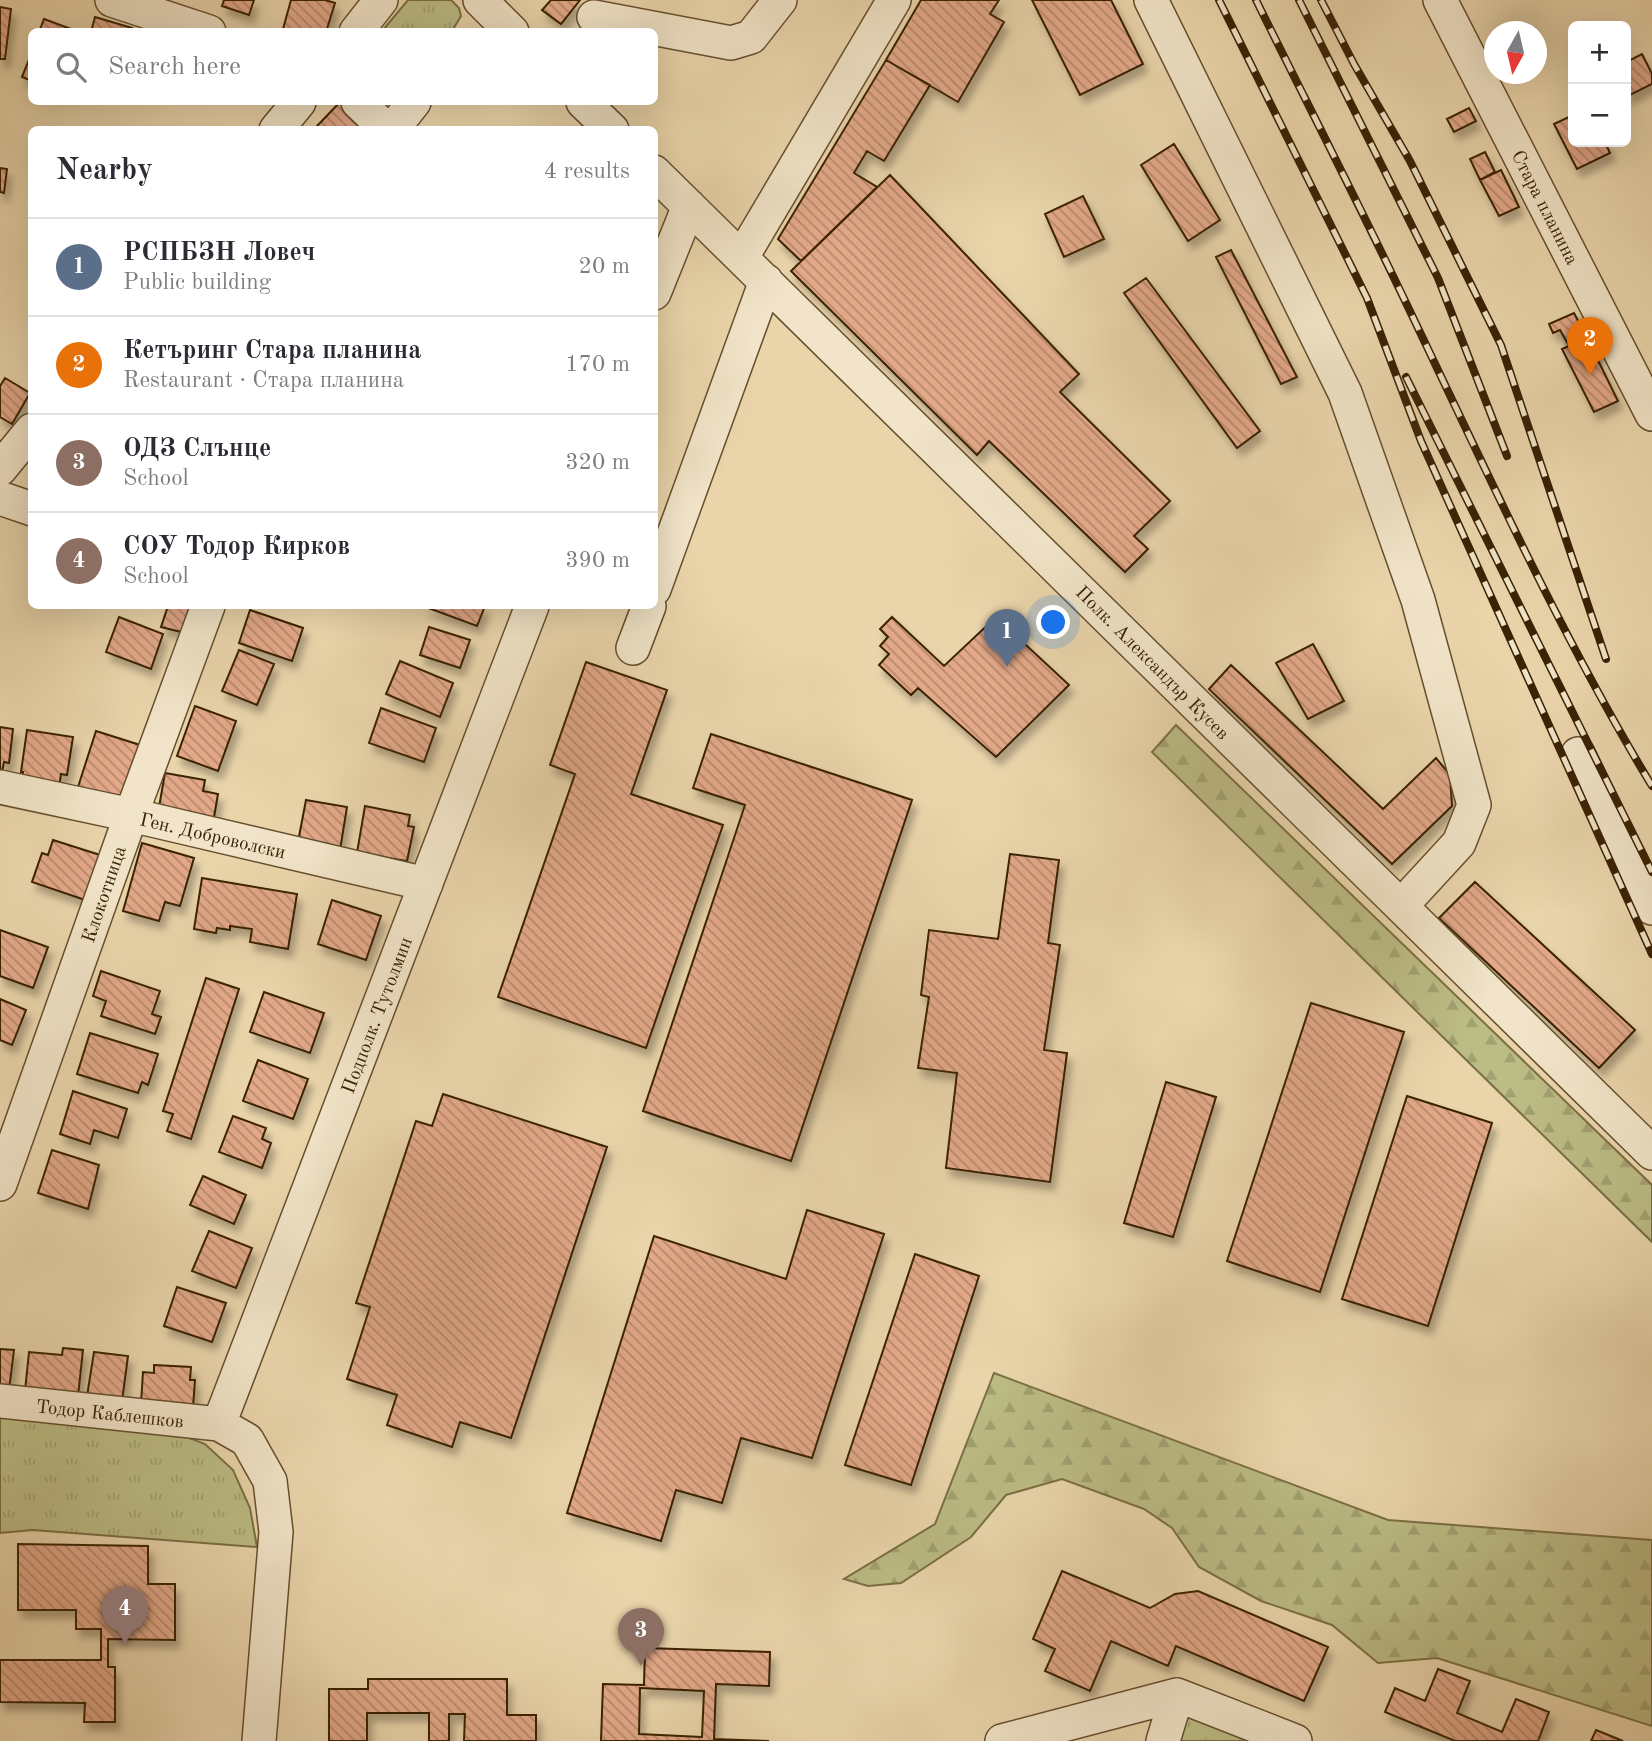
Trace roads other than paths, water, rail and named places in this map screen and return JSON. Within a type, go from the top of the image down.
[{"type":"street","points":[[112,0],[197,28]]},
{"type":"street","points":[[359,28],[381,0]]},
{"type":"street","points":[[658,29],[731,43],[751,37],[780,0]]},
{"type":"street","points":[[742,257],[894,0]]},
{"type":"street","points":[[1151,0],[1345,393],[1421,612],[1474,805],[1459,843],[1401,906]]},
{"type":"street","name":"Стара планина","points":[[1440,0],[1647,392]]},
{"type":"street","points":[[479,13],[505,28]]},
{"type":"street","points":[[594,16],[655,28]]},
{"type":"street","points":[[279,126],[297,105]]},
{"type":"street","points":[[361,105],[383,126]]},
{"type":"street","points":[[395,126],[412,105]]},
{"type":"street","points":[[586,105],[608,126]]},
{"type":"street","name":"Полк. Александър Кусев","points":[[658,176],[1652,1153]]},
{"type":"street","points":[[658,283],[689,206]]},
{"type":"street","points":[[658,578],[766,281]]},
{"type":"street","points":[[0,469],[28,435]]},
{"type":"street","points":[[0,498],[28,508]]},
{"type":"street","name":"Клокотница","points":[[0,1184],[207,609]]},
{"type":"street","name":"Подполк. Тутолмин","points":[[219,1424],[531,609]]},
{"type":"street","points":[[633,648],[648,609]]},
{"type":"street","points":[[1578,754],[1652,908]]},
{"type":"street","name":"Ген. Доброволски","points":[[0,787],[426,884]]},
{"type":"street","name":"Тодор Каблешков","points":[[0,1401],[219,1424]]},
{"type":"street","points":[[219,1424],[247,1440],[271,1481],[276,1532],[259,1741]]},
{"type":"street","points":[[1002,1741],[1177,1695],[1294,1741]]},
{"type":"street","points":[[1163,1741],[1177,1695]]},
{"type":"railway","points":[[1219,0],[1367,298],[1421,441],[1652,954]]},
{"type":"railway","points":[[1256,0],[1529,560],[1588,674],[1652,786]]},
{"type":"railway","points":[[1299,0],[1438,278],[1507,456]]},
{"type":"railway","points":[[1321,0],[1410,161],[1501,345],[1606,659]]},
{"type":"railway","points":[[1406,377],[1652,872]]},
{"type":"place","name":"Кетъринг Стара планина","points":[[1590,375]]},
{"type":"place","name":"РСПБЗН Ловеч","points":[[1007,667]]},
{"type":"place","name":"СОУ Тодор Кирков","points":[[125,1644]]},
{"type":"place","name":"ОДЗ Слънце","points":[[641,1666]]}]
